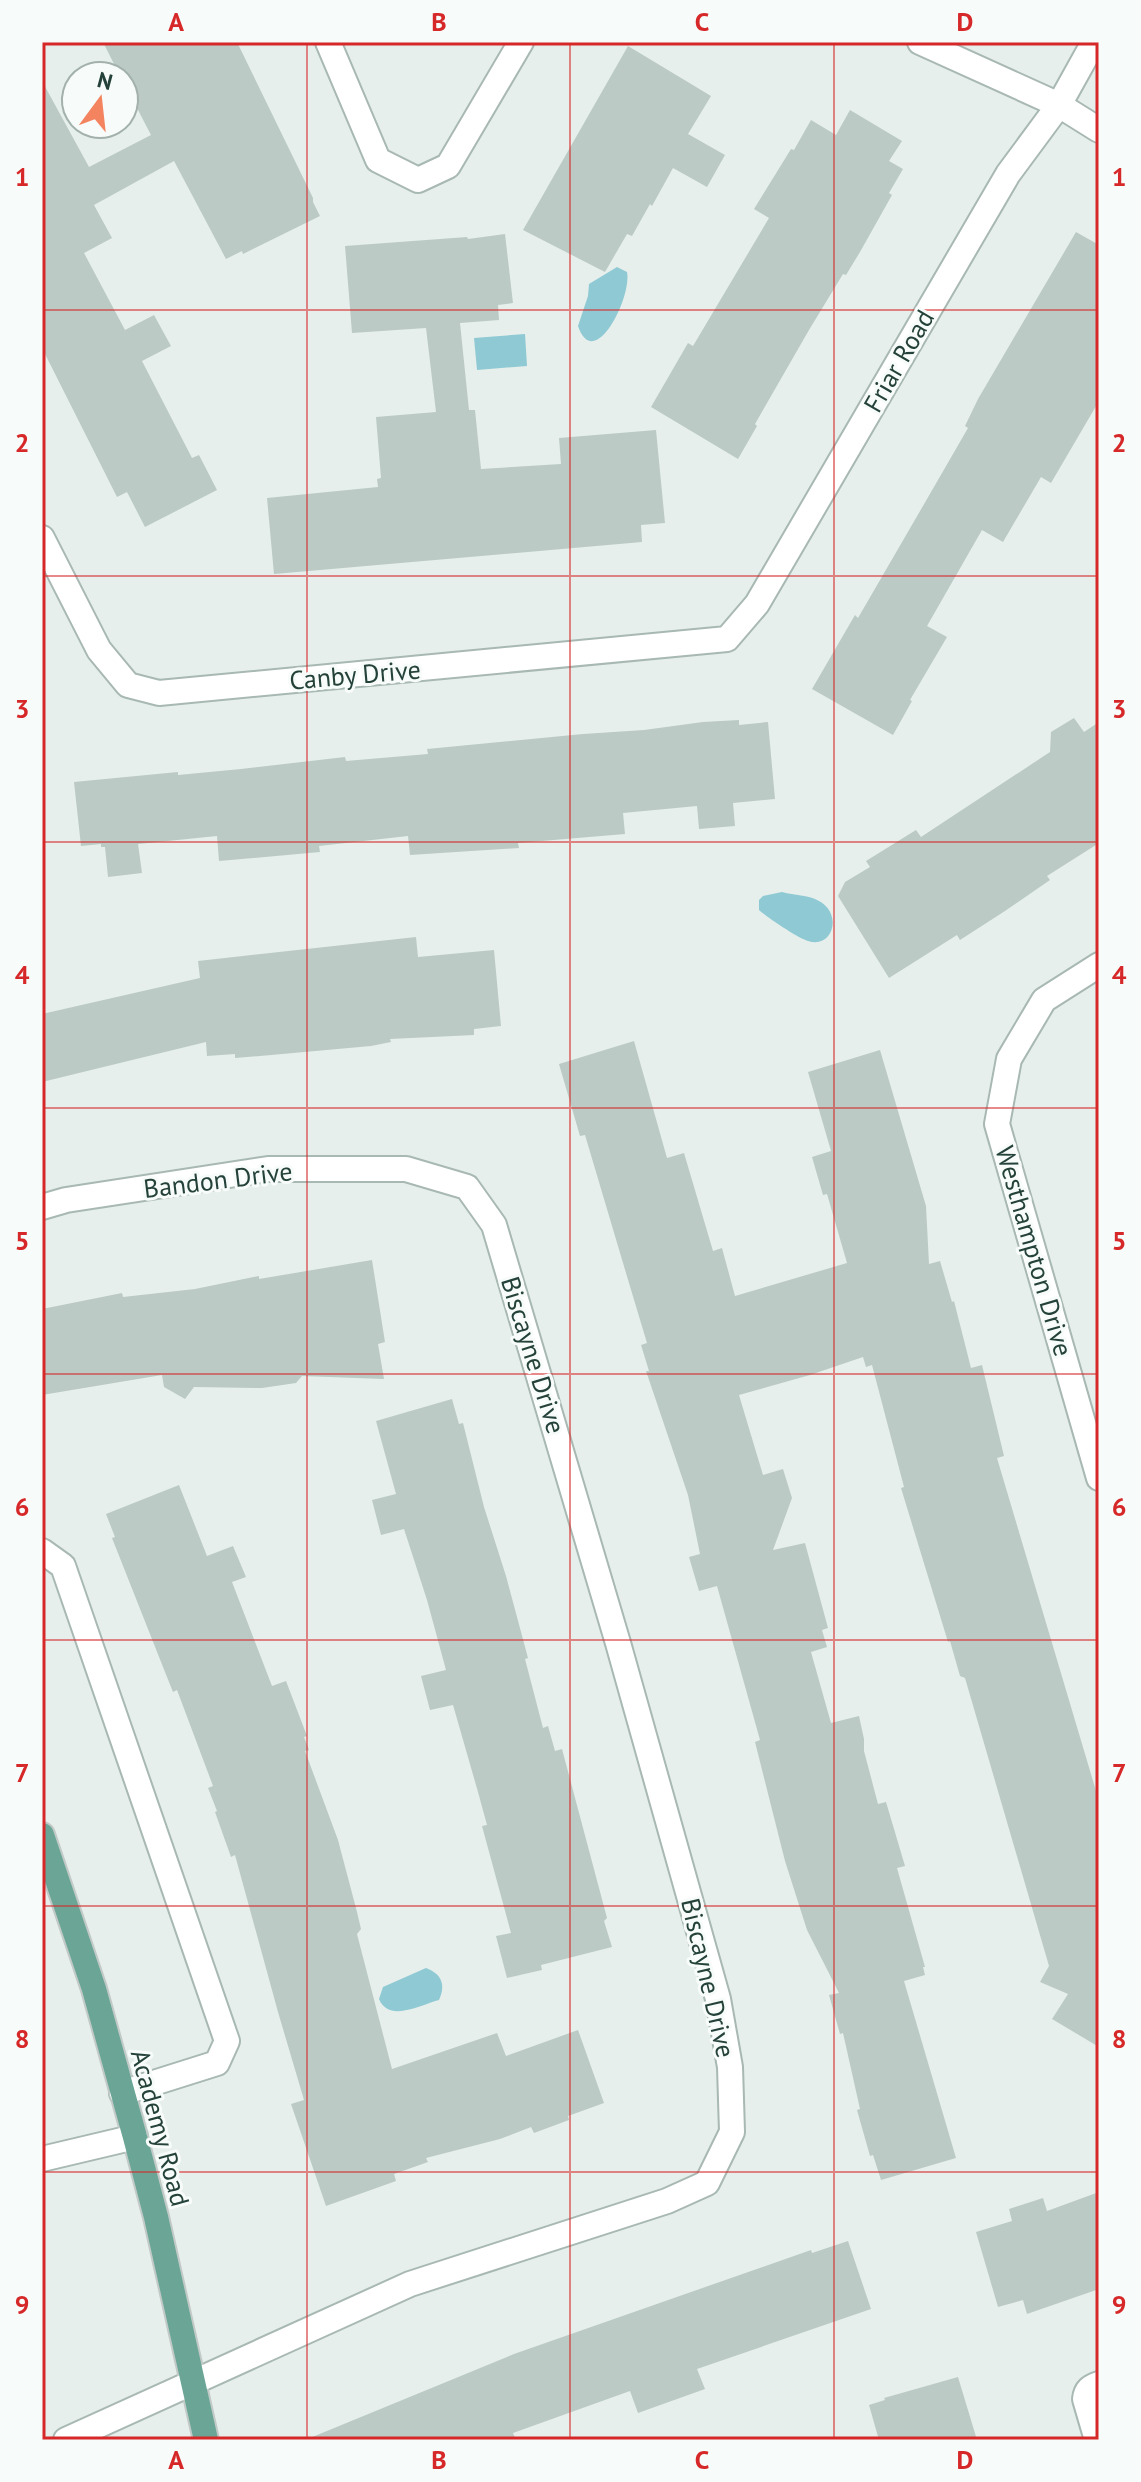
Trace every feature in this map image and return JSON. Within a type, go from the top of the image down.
[{"type":"main road","name":"Academy Road","points":[[42,1835],[94,1989],[135,2137],[206,2440]]},
{"type":"street","points":[[328,42],[378,160],[418,180],[448,166],[521,42]]},
{"type":"street","points":[[920,42],[1059,105],[1099,130]]},
{"type":"street","name":"Friar Road","points":[[744,620],[757,604],[1008,174],[1059,105],[1094,42]]},
{"type":"street","name":"Canby Drive","points":[[42,538],[99,650],[128,685],[159,693],[727,639],[744,620]]},
{"type":"street","name":"Westhampton Drive","points":[[1099,965],[1044,1000],[1009,1059],[997,1124],[1099,1478]]},
{"type":"street","name":"Bandon Drive","points":[[42,1207],[66,1200],[268,1169],[406,1169],[467,1187],[479,1205]]},
{"type":"street","name":"Biscayne Drive","points":[[66,2440],[410,2284],[667,2201],[707,2183],[732,2132],[730,2067],[718,1999],[618,1643],[494,1225],[479,1205]]},
{"type":"street","points":[[42,1551],[63,1566],[227,2041],[217,2063],[122,2093]]},
{"type":"street","points":[[42,2159],[135,2137]]},
{"type":"street","points":[[1097,2440],[1085,2399],[1090,2387],[1099,2384]]},
{"type":"water","points":[[617,267],[627,272],[624,298],[618,313],[602,336],[593,341],[585,338],[578,326],[589,284]]},
{"type":"water","points":[[525,334],[527,366],[477,370],[474,338]]},
{"type":"water","points":[[782,892],[810,897],[826,907],[833,921],[832,929],[824,940],[808,941],[797,936],[759,910],[759,900],[763,896]]},
{"type":"water","points":[[426,1968],[436,1973],[441,1981],[439,2000],[397,2011],[384,2006],[379,1999],[383,1987]]},
{"type":"building","points":[[103,42],[237,42],[320,216],[243,254],[242,251],[226,259],[174,161],[94,205],[112,238],[84,253],[125,330],[154,315],[171,346],[142,361],[192,458],[199,455],[217,490],[145,527],[127,492],[117,497],[42,348],[42,81],[60,114],[60,140],[74,140],[89,167],[151,135],[140,114],[140,60],[112,60]]},
{"type":"building","points":[[628,46],[711,96],[688,134],[725,155],[707,187],[673,168],[652,206],[650,204],[632,236],[627,234],[605,272],[523,230]]},
{"type":"building","points":[[850,110],[902,141],[889,161],[903,169],[860,252],[809,330],[738,459],[651,407],[688,343],[693,346],[769,218],[754,209],[791,149],[794,150],[811,120],[836,135]]},
{"type":"building","points":[[1076,232],[1099,245],[1099,401],[1051,483],[1041,477],[1003,542],[982,530],[927,626],[947,637],[893,735],[812,689],[855,615],[858,618],[927,499],[968,428],[965,426],[978,399]]},
{"type":"building","points":[[505,234],[513,303],[498,305],[499,320],[460,323],[469,410],[475,410],[481,469],[561,464],[559,438],[656,430],[665,523],[641,525],[642,542],[274,574],[267,498],[378,487],[377,479],[381,478],[376,417],[436,412],[426,328],[352,333],[345,246]]},
{"type":"building","points":[[1074,718],[1084,732],[1099,722],[1099,843],[1047,876],[1050,880],[960,940],[957,935],[889,978],[838,896],[845,882],[870,867],[866,861],[916,830],[921,837],[1050,752],[1051,732]]},
{"type":"building","points":[[739,720],[739,725],[768,722],[775,799],[733,803],[735,826],[699,829],[697,806],[623,813],[625,834],[518,843],[519,848],[410,855],[408,836],[319,846],[320,852],[219,861],[217,836],[138,844],[142,873],[108,877],[105,847],[101,844],[81,846],[74,782],[178,772],[178,775],[345,757],[346,761],[428,754],[427,749]]},
{"type":"building","points":[[416,937],[418,957],[494,950],[501,1026],[474,1029],[474,1035],[390,1039],[391,1042],[371,1046],[235,1058],[235,1054],[207,1056],[206,1042],[42,1082],[42,1014],[200,978],[198,961]]},
{"type":"building","points":[[634,1041],[667,1158],[684,1153],[713,1251],[722,1248],[735,1296],[847,1263],[827,1194],[823,1195],[812,1157],[831,1151],[808,1072],[880,1050],[926,1206],[929,1264],[940,1261],[971,1368],[982,1365],[1004,1456],[997,1458],[1099,1801],[1099,2047],[1052,2019],[1068,1994],[1040,1982],[1049,1966],[965,1678],[960,1676],[948,1642],[901,1488],[904,1487],[872,1365],[866,1367],[863,1357],[739,1395],[763,1475],[783,1469],[792,1498],[773,1550],[805,1543],[828,1628],[822,1630],[827,1647],[811,1652],[831,1723],[859,1716],[864,1751],[878,1804],[886,1802],[905,1866],[897,1868],[925,1967],[925,1975],[904,1981],[956,2158],[881,2180],[873,2155],[870,2156],[857,2110],[860,2109],[843,2033],[840,2034],[829,1995],[839,1993],[807,1930],[785,1861],[755,1742],[760,1740],[717,1586],[699,1591],[689,1557],[700,1554],[688,1495],[646,1371],[649,1371],[641,1345],[647,1343],[585,1135],[580,1136],[559,1064]]},
{"type":"building","points":[[372,1260],[385,1342],[378,1344],[384,1379],[302,1376],[296,1383],[262,1388],[194,1387],[185,1399],[164,1387],[162,1375],[42,1395],[42,1309],[122,1293],[123,1297],[195,1289],[259,1276],[259,1279]]},
{"type":"building","points":[[452,1399],[459,1424],[463,1423],[484,1507],[506,1576],[543,1728],[548,1726],[555,1751],[562,1749],[612,1947],[541,1965],[542,1970],[507,1978],[496,1936],[511,1933],[482,1826],[487,1825],[478,1792],[453,1705],[430,1710],[421,1676],[446,1670],[427,1600],[404,1529],[381,1535],[372,1500],[396,1494],[376,1421]]},
{"type":"building","points":[[179,1485],[207,1556],[233,1546],[246,1577],[232,1582],[272,1686],[286,1681],[307,1736],[304,1737],[309,1750],[305,1751],[338,1840],[361,1929],[357,1934],[392,2069],[497,2033],[506,2056],[578,2030],[604,2103],[534,2133],[531,2127],[500,2139],[426,2158],[428,2162],[394,2174],[396,2181],[326,2206],[291,2104],[304,2100],[235,1855],[231,1857],[208,1788],[213,1786],[177,1690],[173,1692],[112,1538],[115,1537],[106,1514]]},
{"type":"building","points":[[1099,2192],[1099,2289],[1027,2314],[1023,2300],[998,2307],[976,2232],[1012,2221],[1009,2209],[1043,2198],[1047,2211]]},
{"type":"building","points":[[848,2241],[871,2309],[697,2369],[705,2389],[638,2413],[630,2391],[513,2433],[516,2440],[305,2440],[514,2354],[811,2250],[812,2253]]},
{"type":"building","points":[[958,2377],[977,2440],[879,2440],[869,2405]]}]
